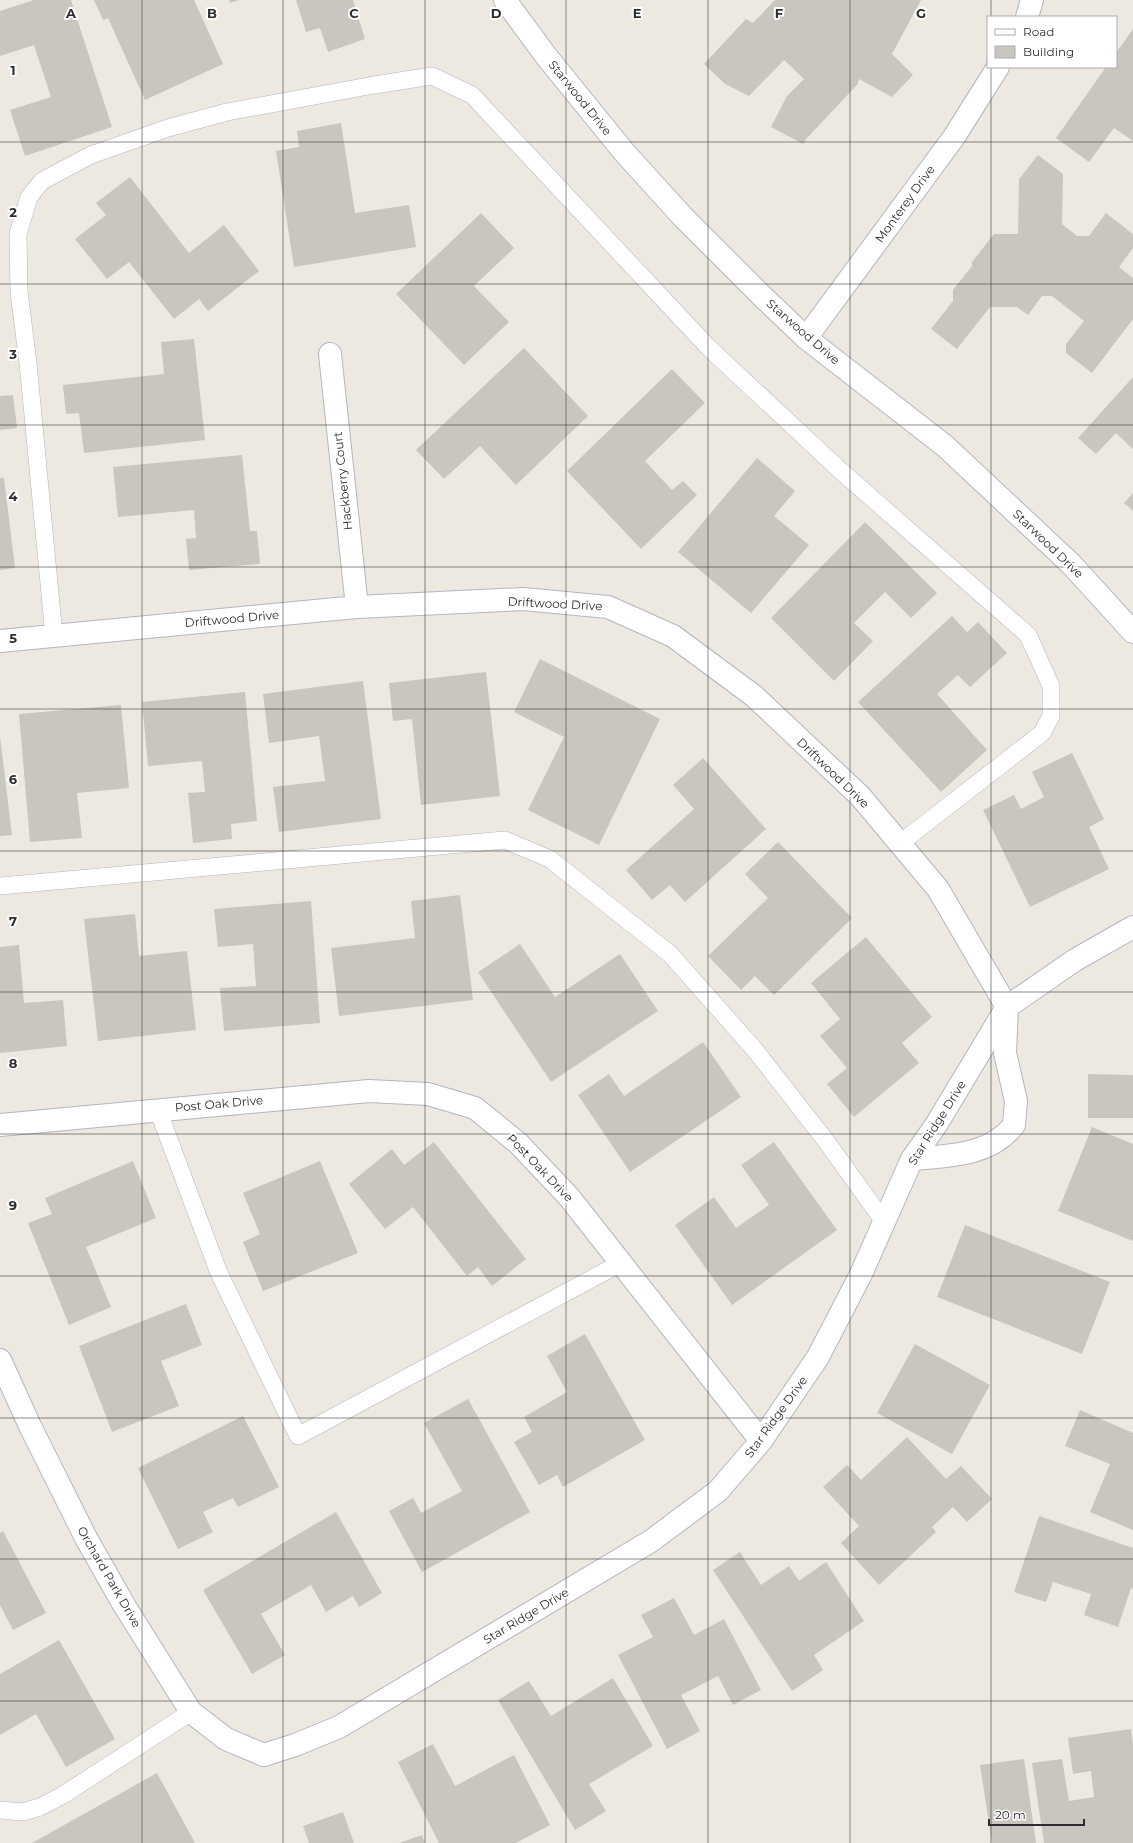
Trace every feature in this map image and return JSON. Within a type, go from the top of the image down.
[{"type":"street","name":"Starwood Drive","points":[[505,0],[546,56],[624,152],[684,217],[764,298],[806,338],[945,446],[1071,564],[1133,632]]},
{"type":"street","points":[[1027,16],[1032,0]]},
{"type":"street","name":"Monterey Drive","points":[[806,338],[954,137],[997,68]]},
{"type":"street","name":"Hackberry Court","points":[[330,354],[357,607]]},
{"type":"street","name":"Driftwood Drive","points":[[0,641],[357,607],[523,599],[608,607],[673,636],[754,696],[860,796],[938,889],[1006,1007]]},
{"type":"street","name":"Star Ridge Drive","points":[[264,1755],[295,1745],[339,1727],[652,1541],[718,1491],[761,1441],[818,1357],[861,1274],[885,1223],[912,1159],[936,1125],[1006,1007],[1075,960],[1133,927]]},
{"type":"street","points":[[912,1159],[943,1157],[986,1147],[998,1142],[1014,1125],[1016,1101],[1005,1053],[1006,1007]]},
{"type":"street","name":"Post Oak Drive","points":[[0,1125],[369,1090],[428,1094],[475,1108],[518,1143],[569,1197],[761,1441]]},
{"type":"street","name":"Orchard Park Drive","points":[[0,1360],[30,1426],[86,1538],[132,1618],[191,1712],[226,1739],[264,1755]]},
{"type":"lane","points":[[54,636],[28,363],[19,292],[18,234],[29,197],[42,181],[91,155],[168,128],[227,112],[374,84],[432,76],[472,95],[709,348],[842,472],[1028,635],[1051,686],[1051,716],[1042,733],[899,844]]},
{"type":"lane","points":[[0,886],[505,840],[550,859],[670,954],[755,1050],[826,1141],[885,1223]]},
{"type":"lane","points":[[158,1110],[220,1273],[298,1436],[621,1263]]},
{"type":"lane","points":[[0,1810],[23,1812],[40,1807],[64,1795],[191,1712]]},
{"type":"building","points":[[34,0],[71,0],[112,127],[25,156],[10,110],[51,97],[34,45],[0,56],[0,11]]},
{"type":"building","points":[[94,0],[194,0],[223,64],[145,100],[108,18],[103,20]]},
{"type":"building","points":[[229,0],[239,0],[230,3]]},
{"type":"building","points":[[296,0],[353,0],[365,39],[328,52],[320,28],[306,32]]},
{"type":"building","points":[[775,0],[921,0],[892,54],[913,75],[892,97],[859,79],[857,85],[803,144],[771,127],[787,96],[804,79],[784,60],[749,96],[725,84],[704,64],[746,19],[753,23]]},
{"type":"building","points":[[1133,29],[1133,141],[1114,128],[1089,162],[1056,138],[1105,68],[1117,68],[1117,52]]},
{"type":"building","points":[[341,123],[355,213],[409,205],[416,247],[294,267],[276,151],[299,147],[297,131]]},
{"type":"building","points":[[1038,155],[1063,174],[1062,224],[1077,236],[1089,236],[1106,213],[1133,234],[1133,248],[1119,267],[1133,278],[1133,319],[1092,373],[1066,353],[1066,344],[1084,321],[1052,296],[1042,296],[1028,315],[1017,307],[990,307],[957,349],[931,329],[953,301],[953,290],[972,266],[972,262],[994,234],[1018,234],[1019,179]]},
{"type":"building","points":[[130,177],[189,253],[224,225],[259,271],[208,311],[199,299],[174,319],[129,262],[107,279],[75,239],[106,215],[96,203]]},
{"type":"building","points":[[481,213],[514,248],[474,286],[509,322],[464,365],[396,294]]},
{"type":"building","points":[[194,339],[205,440],[84,453],[79,413],[66,414],[63,385],[164,374],[161,342]]},
{"type":"building","points":[[524,348],[588,416],[516,485],[480,446],[444,479],[416,450]]},
{"type":"building","points":[[672,369],[705,403],[645,461],[672,490],[683,481],[697,495],[641,549],[567,471]]},
{"type":"building","points":[[1133,377],[1133,449],[1116,433],[1096,454],[1078,438]]},
{"type":"building","points":[[13,395],[17,428],[0,430],[0,396]]},
{"type":"building","points":[[242,455],[250,531],[257,531],[260,564],[189,570],[186,539],[196,538],[194,510],[118,517],[113,467]]},
{"type":"building","points":[[757,458],[795,491],[774,516],[809,545],[751,613],[678,552]]},
{"type":"building","points":[[0,478],[4,478],[15,568],[0,570]]},
{"type":"building","points":[[1133,493],[1133,511],[1124,503]]},
{"type":"building","points":[[865,522],[937,593],[911,618],[885,592],[854,623],[873,641],[834,681],[771,618]]},
{"type":"building","points":[[952,616],[967,632],[978,622],[1007,653],[970,687],[958,675],[937,694],[987,750],[941,792],[858,702]]},
{"type":"building","points":[[540,659],[660,719],[599,845],[528,810],[564,737],[514,712]]},
{"type":"building","points":[[486,672],[500,796],[421,805],[412,719],[393,721],[389,683]]},
{"type":"building","points":[[363,681],[381,819],[279,832],[273,787],[325,781],[319,736],[269,743],[263,694]]},
{"type":"building","points":[[245,692],[257,821],[231,824],[232,839],[193,843],[188,793],[205,792],[202,761],[148,766],[142,702]]},
{"type":"building","points":[[121,705],[129,788],[77,793],[82,838],[30,842],[19,714]]},
{"type":"building","points":[[0,736],[12,835],[0,836]]},
{"type":"building","points":[[1072,753],[1104,819],[1089,827],[1109,869],[1030,907],[983,810],[1014,795],[1021,809],[1044,797],[1032,772]]},
{"type":"building","points":[[703,758],[766,829],[685,902],[670,885],[652,900],[626,870],[694,809],[673,785]]},
{"type":"building","points":[[778,842],[852,918],[774,995],[755,976],[741,990],[708,956],[768,898],[745,874]]},
{"type":"building","points":[[460,895],[473,1000],[339,1016],[331,948],[415,938],[411,901]]},
{"type":"building","points":[[311,901],[320,1023],[224,1031],[220,988],[256,986],[253,944],[218,947],[214,909]]},
{"type":"building","points":[[135,914],[139,956],[187,951],[196,1030],[98,1041],[84,919]]},
{"type":"building","points":[[866,937],[932,1017],[902,1043],[919,1063],[854,1117],[827,1084],[847,1068],[820,1036],[840,1019],[811,983]]},
{"type":"building","points":[[520,944],[555,997],[620,954],[658,1011],[551,1082],[478,972]]},
{"type":"building","points":[[19,945],[24,1003],[63,1000],[67,1046],[0,1053],[0,947]]},
{"type":"building","points":[[703,1042],[741,1097],[630,1172],[578,1095],[609,1074],[624,1096]]},
{"type":"building","points":[[1088,1074],[1133,1075],[1133,1118],[1088,1118]]},
{"type":"building","points":[[1092,1127],[1133,1144],[1133,1241],[1058,1211]]},
{"type":"building","points":[[434,1142],[526,1259],[492,1286],[478,1267],[467,1276],[413,1207],[385,1229],[349,1184],[392,1149],[404,1165]]},
{"type":"building","points":[[774,1142],[837,1230],[732,1305],[675,1225],[714,1197],[736,1228],[769,1205],[741,1165]]},
{"type":"building","points":[[133,1161],[156,1218],[86,1247],[111,1307],[69,1325],[28,1223],[52,1214],[45,1198]]},
{"type":"building","points":[[320,1161],[358,1253],[263,1291],[243,1242],[260,1234],[243,1193]]},
{"type":"building","points":[[965,1225],[1110,1282],[1082,1354],[937,1297]]},
{"type":"building","points":[[186,1304],[202,1345],[161,1361],[179,1406],[112,1432],[79,1346]]},
{"type":"building","points":[[585,1334],[645,1440],[563,1487],[557,1475],[539,1485],[514,1442],[532,1432],[524,1417],[567,1392],[547,1356]]},
{"type":"building","points":[[915,1344],[990,1385],[952,1454],[877,1413]]},
{"type":"building","points":[[468,1399],[530,1512],[422,1572],[389,1511],[413,1498],[421,1513],[462,1491],[424,1423]]},
{"type":"building","points":[[1080,1410],[1133,1433],[1133,1530],[1090,1512],[1110,1464],[1065,1446]]},
{"type":"building","points":[[243,1416],[279,1487],[238,1507],[233,1498],[203,1512],[213,1532],[178,1549],[138,1468]]},
{"type":"building","points":[[907,1437],[946,1479],[961,1466],[992,1499],[967,1522],[953,1507],[932,1527],[936,1532],[879,1585],[841,1543],[859,1526],[823,1487],[847,1465],[861,1480]]},
{"type":"building","points":[[336,1512],[382,1593],[359,1607],[353,1596],[326,1612],[311,1585],[261,1614],[285,1655],[252,1674],[203,1590]]},
{"type":"building","points":[[1039,1516],[1133,1548],[1133,1589],[1131,1588],[1118,1627],[1084,1615],[1091,1594],[1053,1582],[1046,1602],[1014,1592]]},
{"type":"building","points":[[3,1531],[46,1613],[13,1630],[0,1605],[0,1533]]},
{"type":"building","points":[[740,1552],[761,1585],[789,1566],[799,1581],[826,1562],[864,1621],[814,1655],[823,1670],[792,1691],[713,1570]]},
{"type":"building","points":[[674,1598],[694,1635],[724,1619],[761,1690],[733,1705],[718,1676],[681,1695],[700,1731],[667,1749],[618,1655],[653,1637],[641,1615]]},
{"type":"building","points":[[59,1640],[115,1739],[66,1767],[36,1714],[0,1735],[0,1674]]},
{"type":"building","points":[[613,1678],[653,1746],[589,1784],[606,1811],[575,1830],[498,1700],[529,1681],[551,1716]]},
{"type":"building","points":[[1131,1729],[1133,1745],[1133,1843],[1044,1843],[1032,1763],[1062,1759],[1069,1801],[1094,1797],[1091,1771],[1073,1774],[1068,1738]]},
{"type":"building","points":[[433,1744],[455,1786],[514,1755],[550,1825],[516,1843],[439,1843],[398,1762]]},
{"type":"building","points":[[1024,1759],[1036,1843],[992,1843],[980,1765]]},
{"type":"building","points":[[157,1773],[195,1843],[32,1843]]},
{"type":"building","points":[[343,1812],[354,1843],[309,1843],[303,1826]]},
{"type":"building","points":[[422,1835],[425,1843],[399,1843]]}]
